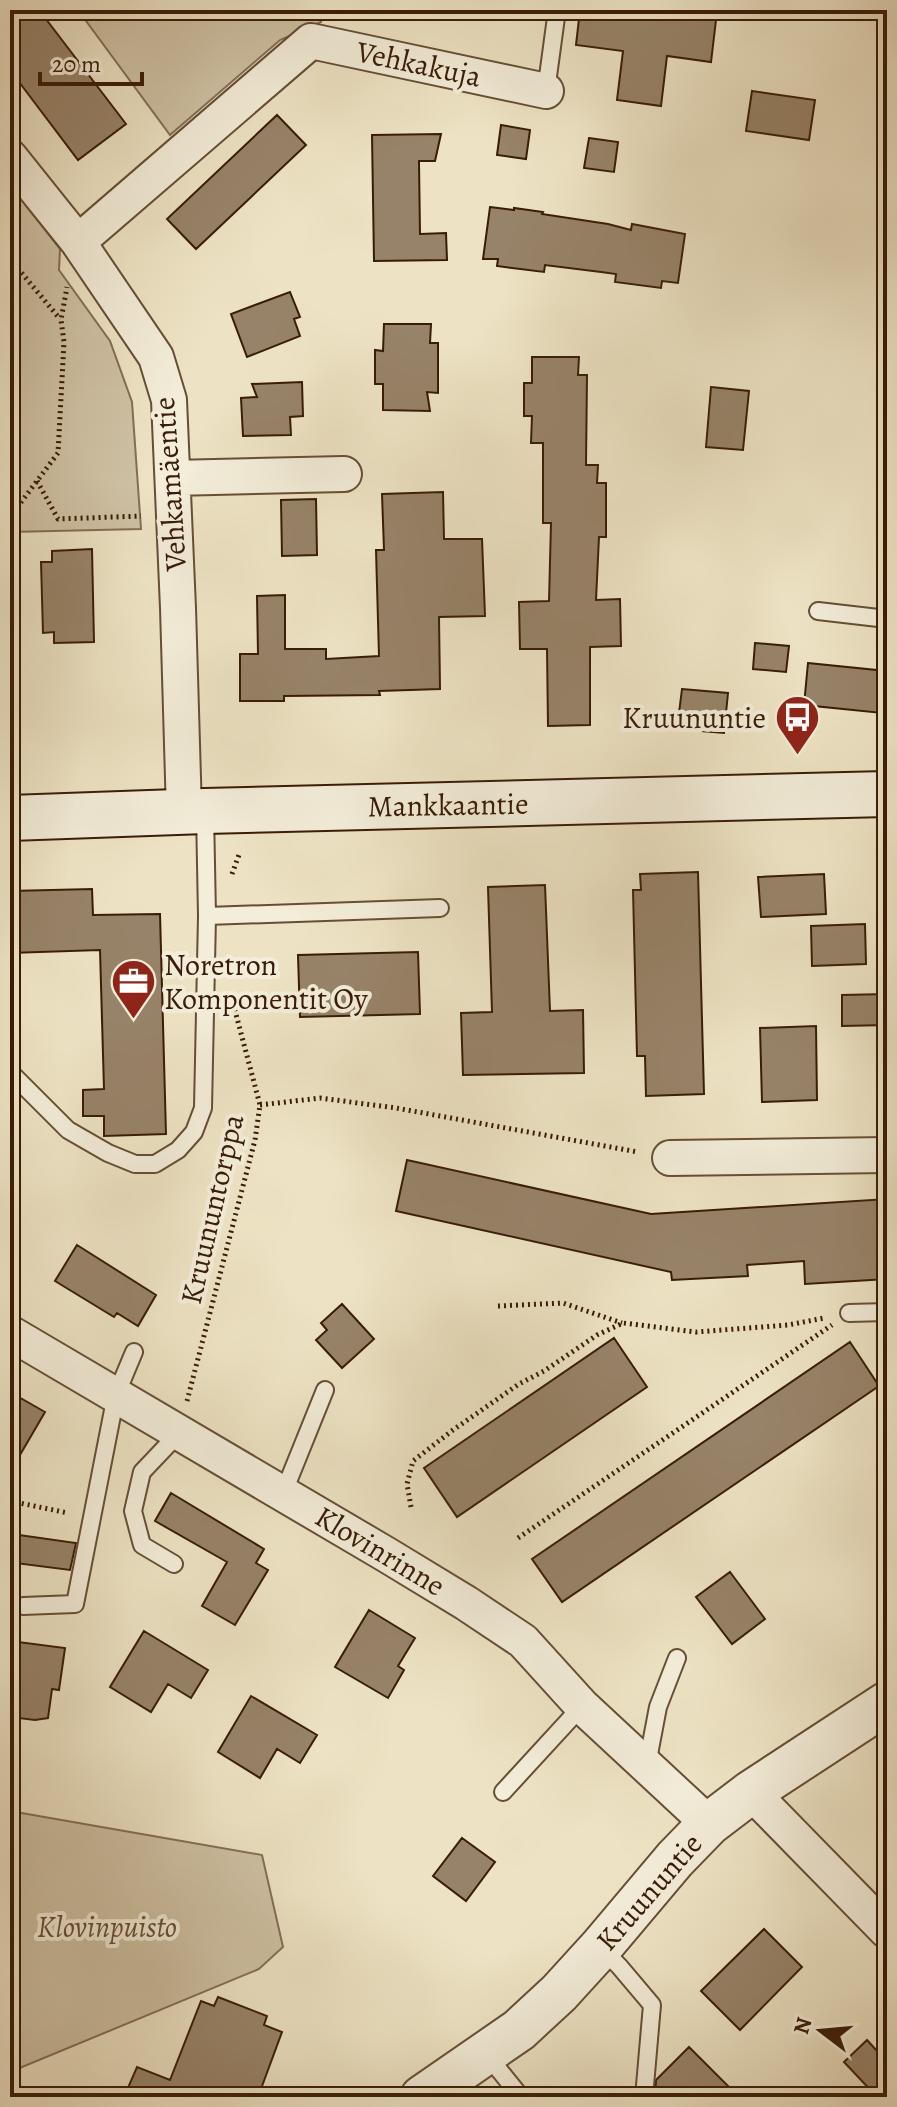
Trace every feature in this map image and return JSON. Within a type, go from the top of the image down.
[{"type":"main road","name":"Mankkaantie","points":[[10,818],[887,794]]},
{"type":"street","name":"Vehkakuja","points":[[78,242],[311,41],[546,91]]},
{"type":"street","name":"Vehkamäentie","points":[[10,157],[78,242],[156,357],[169,400],[194,811]]},
{"type":"street","points":[[173,478],[344,474]]},
{"type":"street","points":[[670,1158],[887,1155]]},
{"type":"street","name":"Klovinrinne","points":[[10,1333],[440,1587],[523,1641],[582,1706],[709,1824]]},
{"type":"street","name":"Kruununtie","points":[[422,2097],[519,2030],[559,1993],[709,1824],[751,1792],[887,1703]]},
{"type":"street","points":[[751,1792],[887,1931]]},
{"type":"lane","points":[[546,91],[557,10]]},
{"type":"lane","points":[[818,611],[887,619]]},
{"type":"lane","points":[[10,1072],[68,1130],[108,1153],[135,1164],[155,1164],[178,1150],[194,1132],[203,1108],[207,916],[194,811]]},
{"type":"lane","points":[[207,916],[440,908]]},
{"type":"lane","points":[[849,1313],[887,1312]]},
{"type":"lane","points":[[23,1606],[75,1604],[116,1395],[134,1352]]},
{"type":"lane","points":[[283,1494],[325,1390]]},
{"type":"lane","points":[[174,1564],[142,1545],[133,1511],[142,1472],[179,1433]]},
{"type":"lane","points":[[647,1766],[658,1707],[677,1658]]},
{"type":"lane","points":[[503,1792],[582,1706]]},
{"type":"lane","points":[[600,1948],[652,2005],[644,2097]]},
{"type":"lane","points":[[485,2053],[521,2097]]},
{"type":"path","points":[[10,259],[61,320]]},
{"type":"path","points":[[10,517],[58,453],[64,342],[61,320],[68,279]]},
{"type":"path","points":[[37,481],[58,519],[154,515]]},
{"type":"path","points":[[229,916],[231,877],[240,852]]},
{"type":"path","name":"Kruununtorppa","points":[[179,1433],[255,1140],[260,1105],[232,1000]]},
{"type":"path","points":[[260,1105],[320,1098],[396,1108],[670,1158]]},
{"type":"path","points":[[498,1306],[563,1303],[623,1323],[696,1332],[788,1325],[849,1313]]},
{"type":"path","points":[[518,1538],[849,1313]]},
{"type":"path","points":[[411,1507],[407,1484],[413,1461],[519,1384],[597,1335],[623,1323]]},
{"type":"path","points":[[10,1501],[91,1517]]},
{"type":"green space","points":[[78,10],[323,10],[321,22],[280,40],[170,135]]},
{"type":"green space","points":[[10,185],[60,249],[59,270],[110,341],[132,402],[141,529],[10,532]]},
{"type":"green space","name":"Klovinpuisto","points":[[10,1811],[262,1855],[283,1947],[259,1969],[10,2072]]},
{"type":"building","points":[[10,10],[39,10],[126,124],[78,160],[10,70]]},
{"type":"building","points":[[580,10],[631,10],[716,20],[711,62],[667,56],[661,106],[617,100],[623,51],[576,45]]},
{"type":"building","points":[[752,91],[815,100],[809,140],[746,131]]},
{"type":"building","points":[[277,115],[306,145],[196,249],[167,219]]},
{"type":"building","points":[[501,125],[530,130],[526,159],[497,155]]},
{"type":"building","points":[[441,134],[435,161],[419,161],[420,234],[446,233],[447,260],[374,261],[372,135]]},
{"type":"building","points":[[589,138],[618,142],[614,172],[584,168]]},
{"type":"building","points":[[490,207],[543,212],[631,230],[632,224],[685,234],[678,283],[662,281],[661,288],[615,282],[616,274],[545,265],[544,272],[497,266],[498,259],[483,259]]},
{"type":"building","points":[[290,292],[300,317],[294,319],[300,336],[247,357],[231,314]]},
{"type":"building","points":[[384,324],[431,324],[430,343],[438,343],[438,393],[427,392],[430,411],[383,410],[383,384],[375,384],[375,350],[383,351]]},
{"type":"building","points":[[532,357],[579,357],[578,375],[587,375],[586,465],[598,465],[597,483],[606,483],[606,537],[599,537],[596,600],[620,599],[621,646],[590,647],[590,725],[548,726],[547,649],[520,649],[519,602],[549,601],[551,523],[543,523],[543,443],[531,443],[532,416],[524,416],[524,383],[532,383]]},
{"type":"building","points":[[302,382],[303,416],[290,417],[291,435],[243,436],[241,398],[257,397],[252,384]]},
{"type":"building","points":[[711,387],[749,391],[743,450],[706,447]]},
{"type":"building","points":[[443,492],[444,539],[482,539],[485,616],[439,617],[440,689],[379,691],[380,695],[284,696],[284,701],[240,701],[240,654],[258,654],[257,596],[285,595],[285,649],[326,649],[326,659],[379,656],[376,550],[384,550],[382,494]]},
{"type":"building","points":[[316,499],[317,555],[282,556],[281,500]]},
{"type":"building","points":[[92,549],[94,642],[54,643],[54,632],[43,633],[41,562],[52,562],[52,551]]},
{"type":"building","points":[[755,643],[789,646],[786,672],[753,669]]},
{"type":"building","points":[[808,663],[886,671],[882,713],[804,705]]},
{"type":"building","points":[[682,689],[728,693],[724,733],[677,729]]},
{"type":"building","points":[[698,872],[704,1094],[646,1096],[645,1056],[637,1056],[633,890],[641,890],[640,874]]},
{"type":"building","points":[[824,874],[826,914],[761,917],[758,877]]},
{"type":"building","points":[[545,885],[550,1011],[583,1010],[584,1073],[463,1075],[461,1013],[492,1012],[488,887]]},
{"type":"building","name":"Noretron Komponentit Oy","points":[[92,889],[93,915],[160,914],[166,1134],[104,1136],[104,1116],[83,1116],[83,1090],[104,1089],[100,950],[10,953],[10,891]]},
{"type":"building","points":[[865,924],[866,964],[812,966],[811,926]]},
{"type":"building","points":[[418,952],[420,1014],[300,1017],[298,955]]},
{"type":"building","points":[[887,994],[887,1025],[842,1026],[842,995]]},
{"type":"building","points":[[816,1026],[817,1100],[762,1102],[760,1028]]},
{"type":"building","points":[[407,1160],[651,1214],[887,1199],[887,1279],[805,1284],[804,1261],[747,1265],[748,1276],[672,1280],[671,1272],[396,1211]]},
{"type":"building","points":[[77,1245],[156,1295],[138,1326],[117,1313],[114,1317],[55,1281]]},
{"type":"building","points":[[342,1304],[374,1339],[342,1368],[316,1340],[327,1330],[321,1323]]},
{"type":"building","points":[[614,1338],[647,1387],[457,1517],[424,1468]]},
{"type":"building","points":[[850,1342],[879,1386],[562,1602],[532,1559]]},
{"type":"building","points":[[10,1392],[45,1412],[10,1472]]},
{"type":"building","points":[[171,1493],[264,1549],[256,1563],[268,1570],[235,1625],[202,1606],[227,1562],[155,1521]]},
{"type":"building","points":[[19,1535],[76,1543],[70,1570],[15,1563]]},
{"type":"building","points":[[730,1572],[765,1619],[732,1644],[696,1597]]},
{"type":"building","points":[[369,1610],[415,1638],[398,1666],[404,1670],[388,1698],[335,1667]]},
{"type":"building","points":[[144,1631],[208,1670],[191,1698],[168,1684],[151,1712],[110,1687]]},
{"type":"building","points":[[18,1642],[65,1648],[59,1690],[52,1689],[48,1718],[18,1718],[19,1712],[10,1711]]},
{"type":"building","points":[[251,1696],[317,1735],[300,1763],[277,1749],[260,1778],[218,1752]]},
{"type":"building","points":[[462,1838],[495,1862],[466,1901],[433,1876]]},
{"type":"building","points":[[764,1929],[802,1967],[740,2030],[701,1991]]},
{"type":"building","points":[[218,1997],[267,2016],[264,2025],[282,2032],[258,2097],[124,2097],[137,2067],[170,2080],[201,2001],[214,2006]]},
{"type":"building","points":[[867,2040],[887,2062],[887,2097],[877,2097],[844,2062]]},
{"type":"building","points":[[689,2047],[739,2097],[655,2097],[656,2080]]},
{"type":"place","name":"Kruununtie","points":[[797,757]]},
{"type":"place","name":"Noretron Komponentit Oy","points":[[133,1021]]}]
